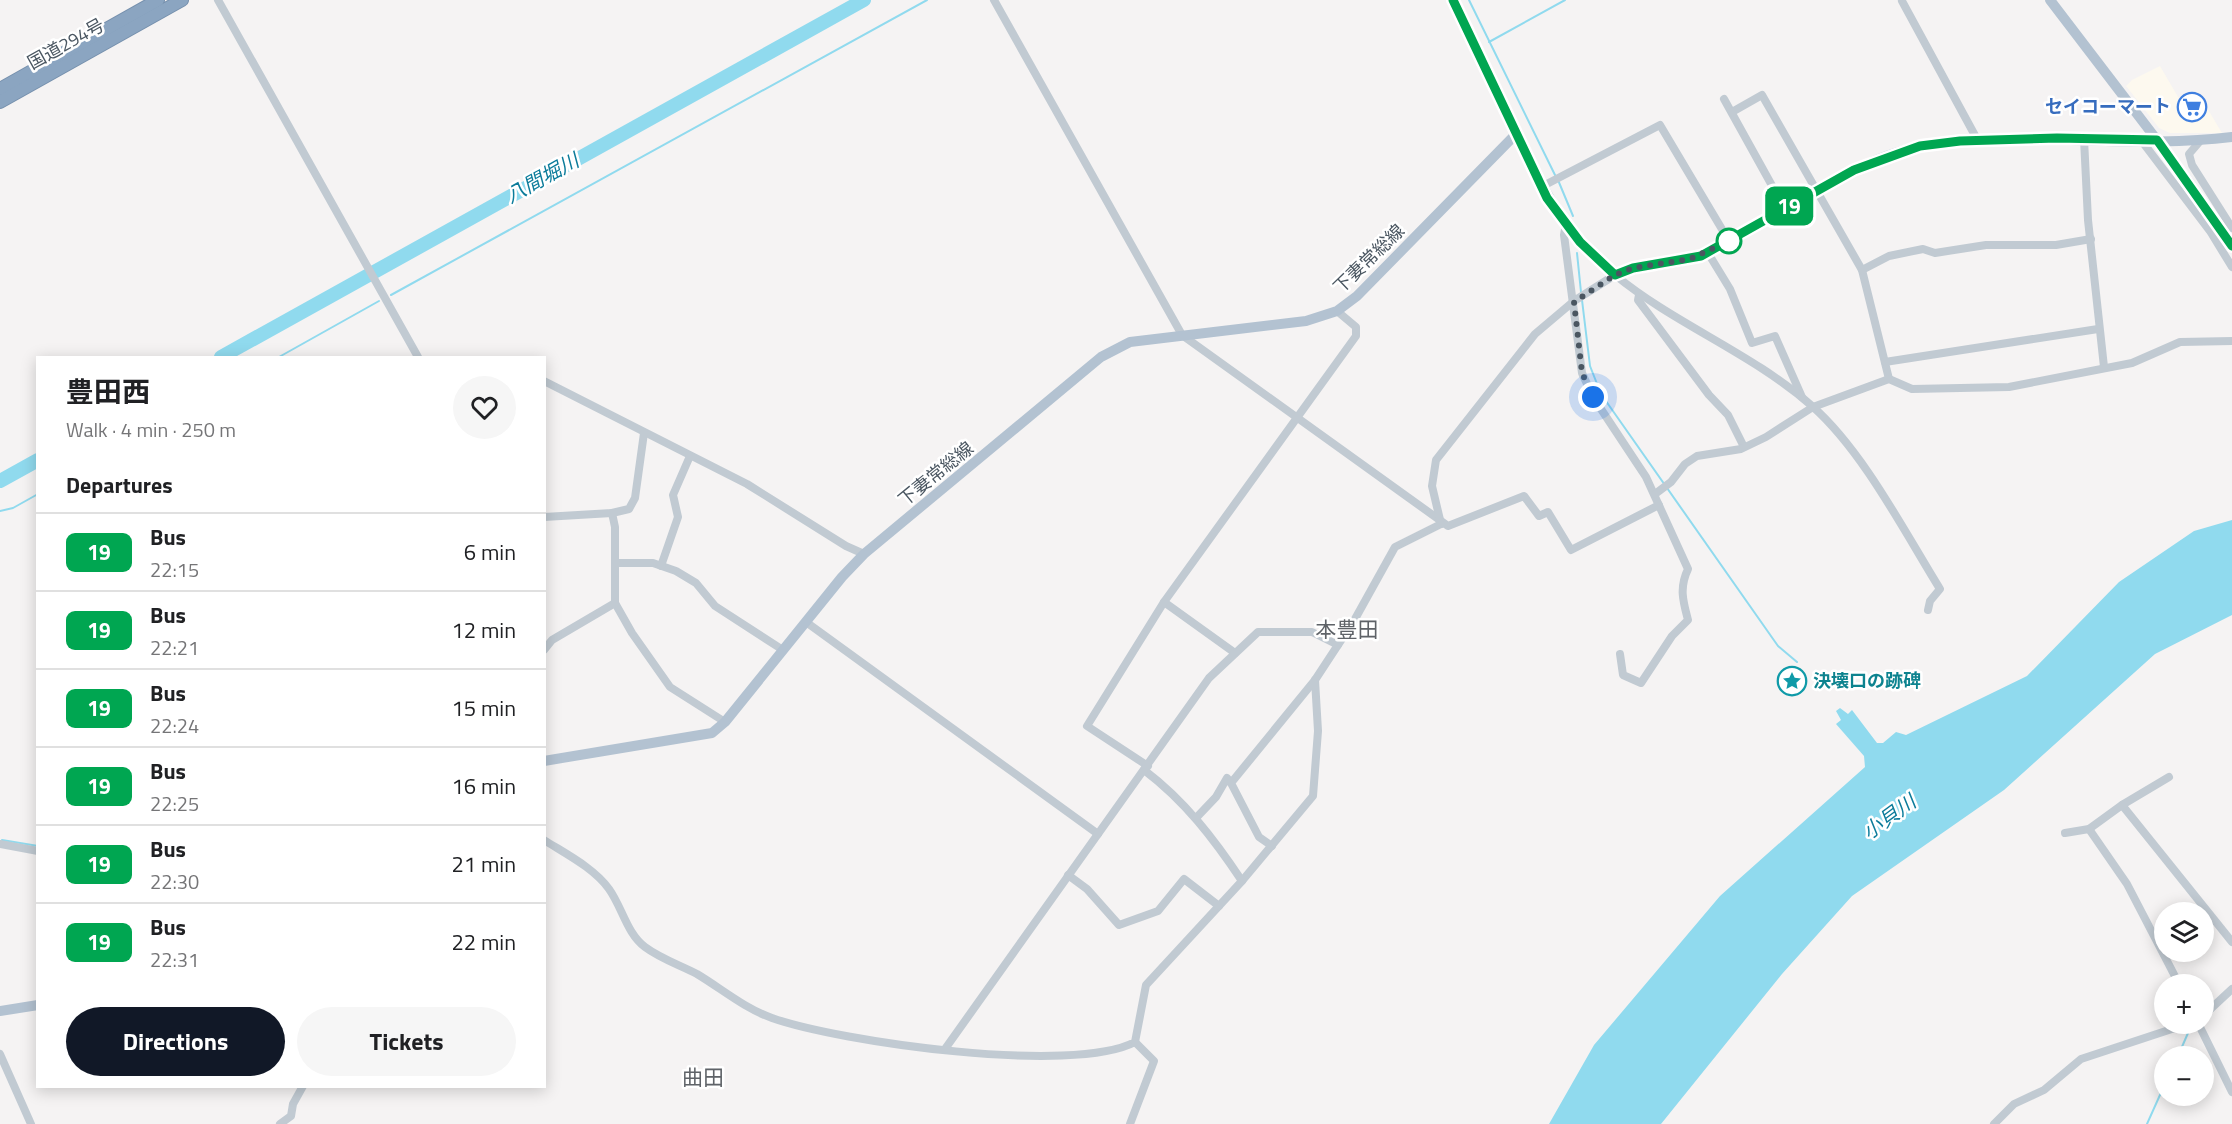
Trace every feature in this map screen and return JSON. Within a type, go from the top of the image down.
[{"type":"highway","name":"国道294号","points":[[0,89],[158,0]]},
{"type":"highway","name":"国道294号","points":[[0,102],[182,0]]},
{"type":"main road","points":[[2050,0],[2157,140],[2232,246]]},
{"type":"main road","name":"下妻常総線","points":[[546,761],[694,738],[712,733],[725,722],[864,554],[1101,357],[1130,342],[1306,321],[1337,311],[1357,296],[1517,133]]},
{"type":"main road","points":[[1517,133],[1541,188],[1588,251],[1615,275],[1633,268],[1690,259],[1708,253],[1860,167],[1908,149],[1938,142],[2084,139],[2201,140],[2232,137]]},
{"type":"main road","points":[[0,1011],[36,1005]]},
{"type":"street","points":[[218,0],[417,356]]},
{"type":"street","points":[[994,0],[1182,335],[1441,524],[1448,526],[1524,496],[1539,516],[1548,512],[1571,550],[1659,505]]},
{"type":"street","points":[[1453,0],[1517,133]]},
{"type":"street","points":[[1902,1],[1978,141]]},
{"type":"street","points":[[1732,112],[1762,95],[1862,270],[1888,379]]},
{"type":"street","points":[[1724,99],[1785,209]]},
{"type":"street","points":[[1541,188],[1660,125],[1729,241]]},
{"type":"street","points":[[2084,139],[2098,329],[2104,367]]},
{"type":"street","points":[[2141,140],[2210,231],[2232,267]]},
{"type":"street","points":[[2201,140],[2189,154],[2192,165],[2232,228]]},
{"type":"street","points":[[1566,224],[1564,235],[1582,373],[1586,384],[1658,492],[1659,505],[1687,562],[1688,569],[1682,582],[1681,592],[1688,620],[1672,636],[1641,684],[1623,675],[1620,654]]},
{"type":"street","points":[[1862,270],[1889,256],[1923,249],[1935,253],[1986,245],[2056,245],[2091,239]]},
{"type":"street","points":[[1708,253],[1730,289],[1752,343],[1775,336],[1803,399]]},
{"type":"street","points":[[1441,524],[1432,486],[1436,460],[1523,346],[1574,301],[1615,275],[1639,295],[1751,361],[1813,407],[1857,459],[1940,589],[1930,601],[1928,610]]},
{"type":"street","points":[[1639,295],[1638,300],[1709,395],[1728,415],[1744,447]]},
{"type":"street","points":[[1242,881],[1212,836],[1165,786],[1146,768],[1087,726],[1164,602],[1356,336],[1356,327],[1337,311]]},
{"type":"street","points":[[1885,362],[2098,329]]},
{"type":"street","points":[[1658,492],[1697,456],[1744,447],[1766,437],[1813,407],[1888,379],[1912,389],[2009,387],[2132,363],[2180,342],[2232,341]]},
{"type":"street","points":[[546,382],[644,434],[747,484],[846,546],[864,554]]},
{"type":"street","points":[[546,517],[612,513],[629,509],[635,498],[644,434]]},
{"type":"street","points":[[661,566],[678,517],[673,495],[690,456]]},
{"type":"street","points":[[612,513],[616,563],[615,603],[632,633],[670,687],[725,722]]},
{"type":"street","points":[[1231,783],[1315,680],[1395,547],[1441,524]]},
{"type":"street","points":[[616,563],[653,563],[696,583],[715,606],[783,650]]},
{"type":"street","points":[[1164,602],[1235,653]]},
{"type":"street","points":[[546,648],[552,640],[615,603]]},
{"type":"street","points":[[806,622],[1098,834]]},
{"type":"street","points":[[945,1049],[1209,678],[1258,632],[1312,632],[1338,645]]},
{"type":"street","points":[[546,841],[592,872],[609,889],[643,946],[698,975],[733,999],[770,1017],[810,1030],[926,1048],[1056,1056],[1121,1050],[1135,1042],[1146,985],[1242,881],[1313,796],[1318,731],[1315,680]]},
{"type":"street","points":[[2065,833],[2089,829],[2122,805],[2169,777]]},
{"type":"street","points":[[1196,818],[1216,797],[1227,778],[1259,837],[1272,846]]},
{"type":"street","points":[[2122,805],[2232,942]]},
{"type":"street","points":[[2089,829],[2127,885],[2174,974]]},
{"type":"street","points":[[0,844],[36,851]]},
{"type":"street","points":[[1068,875],[1087,889],[1119,925],[1158,911],[1184,879],[1219,906]]},
{"type":"street","points":[[2214,1006],[2232,989]]},
{"type":"street","points":[[1994,1124],[2014,1104],[2044,1090],[2081,1059],[2157,1034]]},
{"type":"street","points":[[2203,1034],[2232,1092]]},
{"type":"street","points":[[1130,1124],[1155,1061],[1135,1042]]},
{"type":"street","points":[[0,1054],[31,1124]]},
{"type":"street","points":[[279,1124],[291,1116],[293,1104],[302,1088]]},
{"type":"shaded area","points":[[2160,66],[2181,102],[2197,91],[2222,133],[2170,133],[2159,128],[2126,86],[2132,80]]},
{"type":"water","name":"小貝川","points":[[2232,520],[2232,615],[2155,654],[2004,790],[1852,896],[1782,974],[1661,1124],[1549,1124],[1594,1045],[1720,896],[1865,767],[1864,756],[1836,724],[1841,720],[1836,711],[1840,708],[1848,714],[1852,710],[1877,743],[1883,743],[1896,732],[1906,735],[2027,676],[2119,582],[2194,531]]},
{"type":"waterway","name":"八間堀川","points":[[223,356],[864,0]]},
{"type":"waterway","points":[[391,295],[927,0]]},
{"type":"waterway","points":[[1469,0],[1555,175]]},
{"type":"waterway","points":[[1489,42],[1565,0]]},
{"type":"waterway","points":[[1558,180],[1573,216]]},
{"type":"waterway","points":[[1577,253],[1581,292]]},
{"type":"waterway","points":[[1582,300],[1590,366],[1601,394],[1778,646],[1797,662]]},
{"type":"waterway","points":[[281,356],[379,301]]},
{"type":"waterway","name":"八間堀川","points":[[0,481],[36,461]]},
{"type":"waterway","points":[[0,511],[13,508],[36,495]]},
{"type":"waterway","points":[[2,840],[36,846]]},
{"type":"waterway","points":[[2182,1046],[2188,1034]]},
{"type":"waterway","points":[[2147,1124],[2155,1106]]},
{"type":"bus line","name":"19","points":[[1453,0],[1541,188],[1580,242],[1615,275],[1633,268],[1701,256],[1860,167],[1908,149],[1938,142],[2057,138],[2157,140],[2189,182],[2232,246]]},
{"type":"place","name":"セイコーマート","points":[[2192,107]]},
{"type":"place","name":"決壊口の跡碑","points":[[1792,681]]},
{"type":"district","name":"本豊田","points":[[1347,630]]},
{"type":"district","name":"曲田","points":[[703,1078]]},
{"type":"route","points":[[1593,397],[1582,373],[1574,302],[1615,275],[1633,268],[1701,256],[1729,241]]}]
